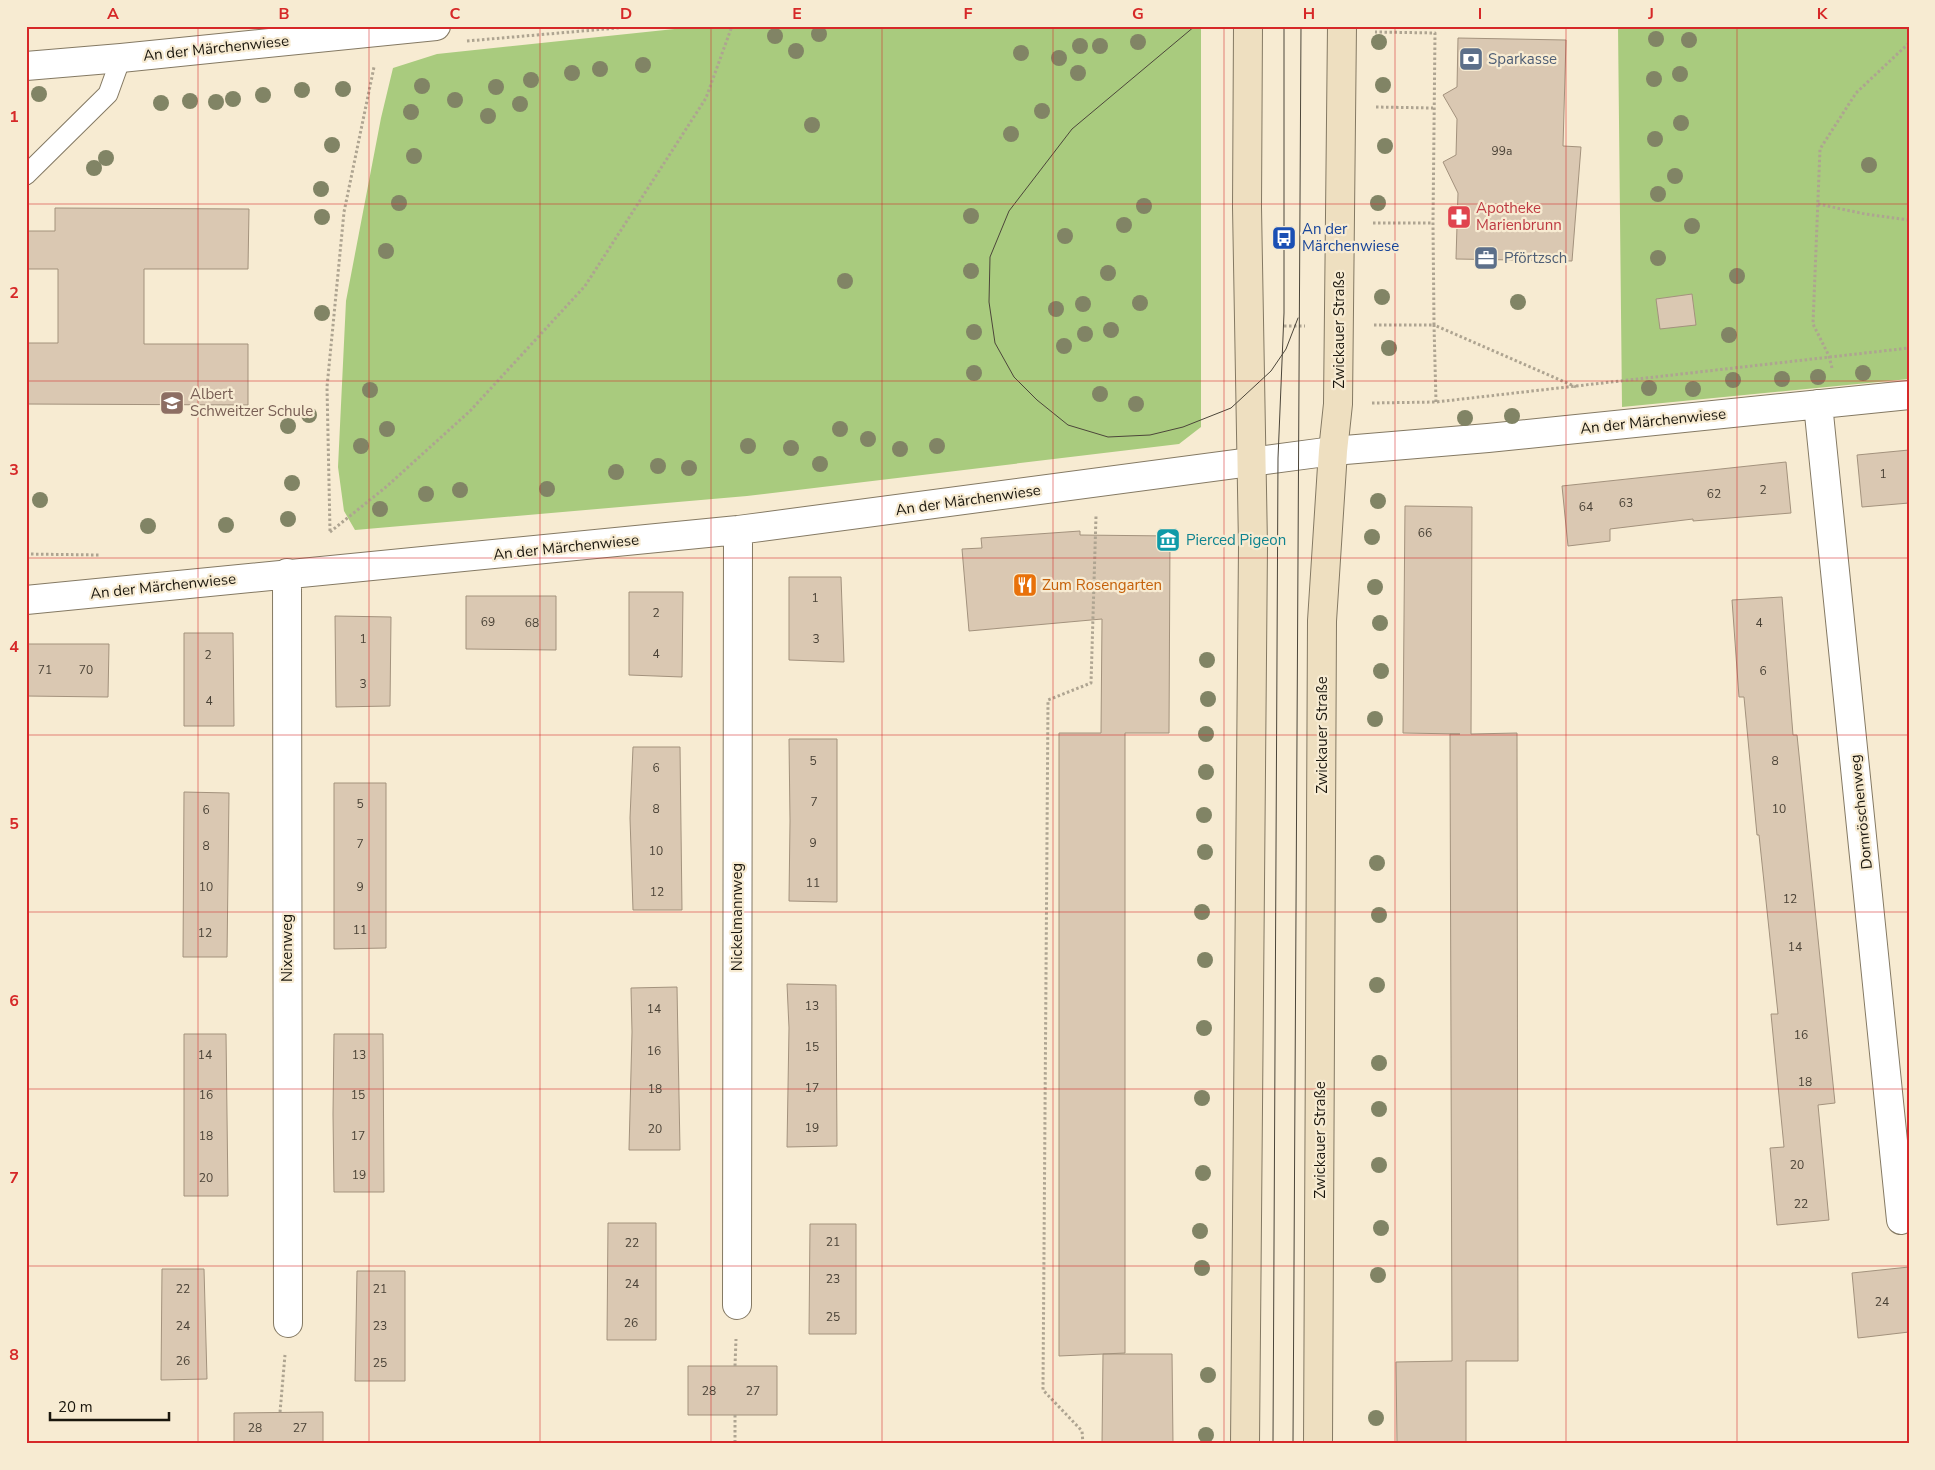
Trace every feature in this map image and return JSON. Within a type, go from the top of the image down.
[{"type":"main road","points":[[1245,1444],[1253,462],[1248,207],[1248,26]]},
{"type":"main road","name":"Zwickauer Straße","points":[[1318,1444],[1322,621],[1333,451],[1338,404],[1342,29]]},
{"type":"street","name":"An der Märchenwiese","points":[[26,66],[121,58],[294,33],[381,32],[436,26]]},
{"type":"street","name":"An der Märchenwiese","points":[[26,600],[738,530],[1333,451],[1506,436],[1909,395]]},
{"type":"street","name":"Dornröschenweg","points":[[1829,403],[1901,1220]]},
{"type":"street","name":"Nickelmannweg","points":[[737,1304],[738,530]]},
{"type":"street","name":"Nixenweg","points":[[287,573],[288,1323]]},
{"type":"lane","points":[[26,175],[108,94],[121,58]]},
{"type":"path","points":[[330,532],[386,487],[470,411],[585,286],[706,98],[732,26]]},
{"type":"path","points":[[1342,29],[1435,33],[1433,223],[1436,402]]},
{"type":"path","points":[[330,571],[326,387],[343,222],[381,32]]},
{"type":"path","points":[[1829,403],[1829,356],[1812,324],[1820,149],[1856,93],[1909,43]]},
{"type":"path","points":[[1341,106],[1433,108]]},
{"type":"path","points":[[1818,204],[1865,214],[1909,220]]},
{"type":"path","points":[[1339,222],[1433,223]]},
{"type":"path","points":[[1250,327],[1434,325],[1576,387]]},
{"type":"path","points":[[1338,404],[1436,402],[1909,348]]},
{"type":"path","points":[[1082,1444],[1082,1431],[1043,1390],[1048,700],[1091,683],[1096,532],[1095,483]]},
{"type":"path","points":[[26,554],[102,555]]},
{"type":"path","points":[[280,1412],[288,1323]]},
{"type":"path","points":[[734,1415],[735,1444]]},
{"type":"green space","points":[[703,26],[1201,26],[1201,427],[1179,444],[747,496],[355,530],[344,511],[338,467],[346,301],[381,118],[393,68],[437,54]]},
{"type":"green space","points":[[1618,26],[1909,26],[1909,379],[1622,407]]},
{"type":"building","points":[[1458,38],[1566,40],[1563,146],[1581,147],[1572,261],[1456,259],[1458,193],[1443,162],[1456,155],[1457,119],[1443,95],[1457,87]]},
{"type":"building","points":[[55,208],[249,209],[248,269],[144,269],[144,344],[248,344],[248,405],[26,404],[26,343],[58,343],[58,269],[26,269],[26,231],[55,231]]},
{"type":"building","points":[[1692,294],[1696,325],[1660,329],[1656,299]]},
{"type":"building","points":[[1909,450],[1909,503],[1862,507],[1857,455]]},
{"type":"building","points":[[1786,462],[1791,513],[1693,521],[1693,519],[1610,529],[1610,541],[1568,546],[1562,486]]},
{"type":"building","points":[[1405,506],[1472,507],[1471,734],[1517,733],[1518,1361],[1466,1361],[1466,1444],[1397,1444],[1396,1362],[1452,1361],[1450,734],[1460,734],[1403,733]]},
{"type":"building","points":[[1080,531],[1080,535],[1170,536],[1169,733],[1125,733],[1125,1353],[1059,1356],[1059,733],[1101,733],[1102,619],[969,631],[962,549],[982,548],[981,538]]},
{"type":"building","points":[[789,577],[841,577],[844,662],[789,660]]},
{"type":"building","points":[[629,592],[683,592],[682,677],[629,675]]},
{"type":"building","points":[[466,596],[556,596],[556,650],[466,649]]},
{"type":"building","points":[[1782,597],[1793,735],[1797,735],[1835,1103],[1818,1105],[1829,1220],[1777,1225],[1770,1148],[1784,1147],[1771,1014],[1778,1014],[1759,835],[1757,835],[1744,697],[1739,697],[1732,600]]},
{"type":"building","points":[[335,616],[391,617],[390,706],[336,707]]},
{"type":"building","points":[[184,633],[233,633],[234,726],[184,726]]},
{"type":"building","points":[[26,644],[109,644],[108,697],[26,696]]},
{"type":"building","points":[[789,739],[837,739],[837,902],[789,901]]},
{"type":"building","points":[[633,747],[680,747],[682,910],[633,910],[630,818]]},
{"type":"building","points":[[334,783],[386,783],[386,948],[334,949]]},
{"type":"building","points":[[184,792],[229,793],[227,957],[183,957]]},
{"type":"building","points":[[787,984],[836,985],[837,1146],[787,1147],[789,1028]]},
{"type":"building","points":[[677,987],[680,1150],[629,1150],[632,1032],[631,988]]},
{"type":"building","points":[[184,1034],[226,1034],[228,1196],[184,1196]]},
{"type":"building","points":[[334,1034],[383,1034],[384,1192],[334,1192]]},
{"type":"building","points":[[608,1223],[656,1223],[656,1340],[607,1340]]},
{"type":"building","points":[[810,1224],[856,1224],[856,1334],[809,1334]]},
{"type":"building","points":[[1909,1267],[1909,1332],[1858,1338],[1852,1273]]},
{"type":"building","points":[[162,1269],[204,1269],[207,1379],[161,1380]]},
{"type":"building","points":[[357,1271],[405,1271],[405,1381],[355,1381]]},
{"type":"building","points":[[1103,1354],[1172,1354],[1173,1444],[1102,1444]]},
{"type":"building","points":[[688,1366],[777,1366],[777,1415],[688,1415]]},
{"type":"building","points":[[323,1412],[323,1444],[234,1444],[234,1413]]},
{"type":"tram line","points":[[1195,26],[1072,129],[1009,211],[990,257],[989,302],[995,343],[1014,377],[1037,400],[1068,425],[1108,437],[1150,435],[1183,427],[1231,408],[1271,371],[1286,349],[1298,318]]},
{"type":"tram line","points":[[1273,1444],[1278,458],[1284,313],[1284,26]]},
{"type":"tram line","points":[[1293,1444],[1301,26]]},
{"type":"place","name":"Sparkasse","points":[[1471,59]]},
{"type":"place","name":"Apotheke Marienbrunn","points":[[1459,217]]},
{"type":"place","name":"An der Märchenwiese","points":[[1284,238]]},
{"type":"place","name":"Pförtzsch","points":[[1486,258]]},
{"type":"place","name":"Albert Schweitzer Schule","points":[[172,403]]},
{"type":"place","name":"Pierced Pigeon","points":[[1168,540]]},
{"type":"place","name":"Zum Rosengarten","points":[[1025,585]]}]
